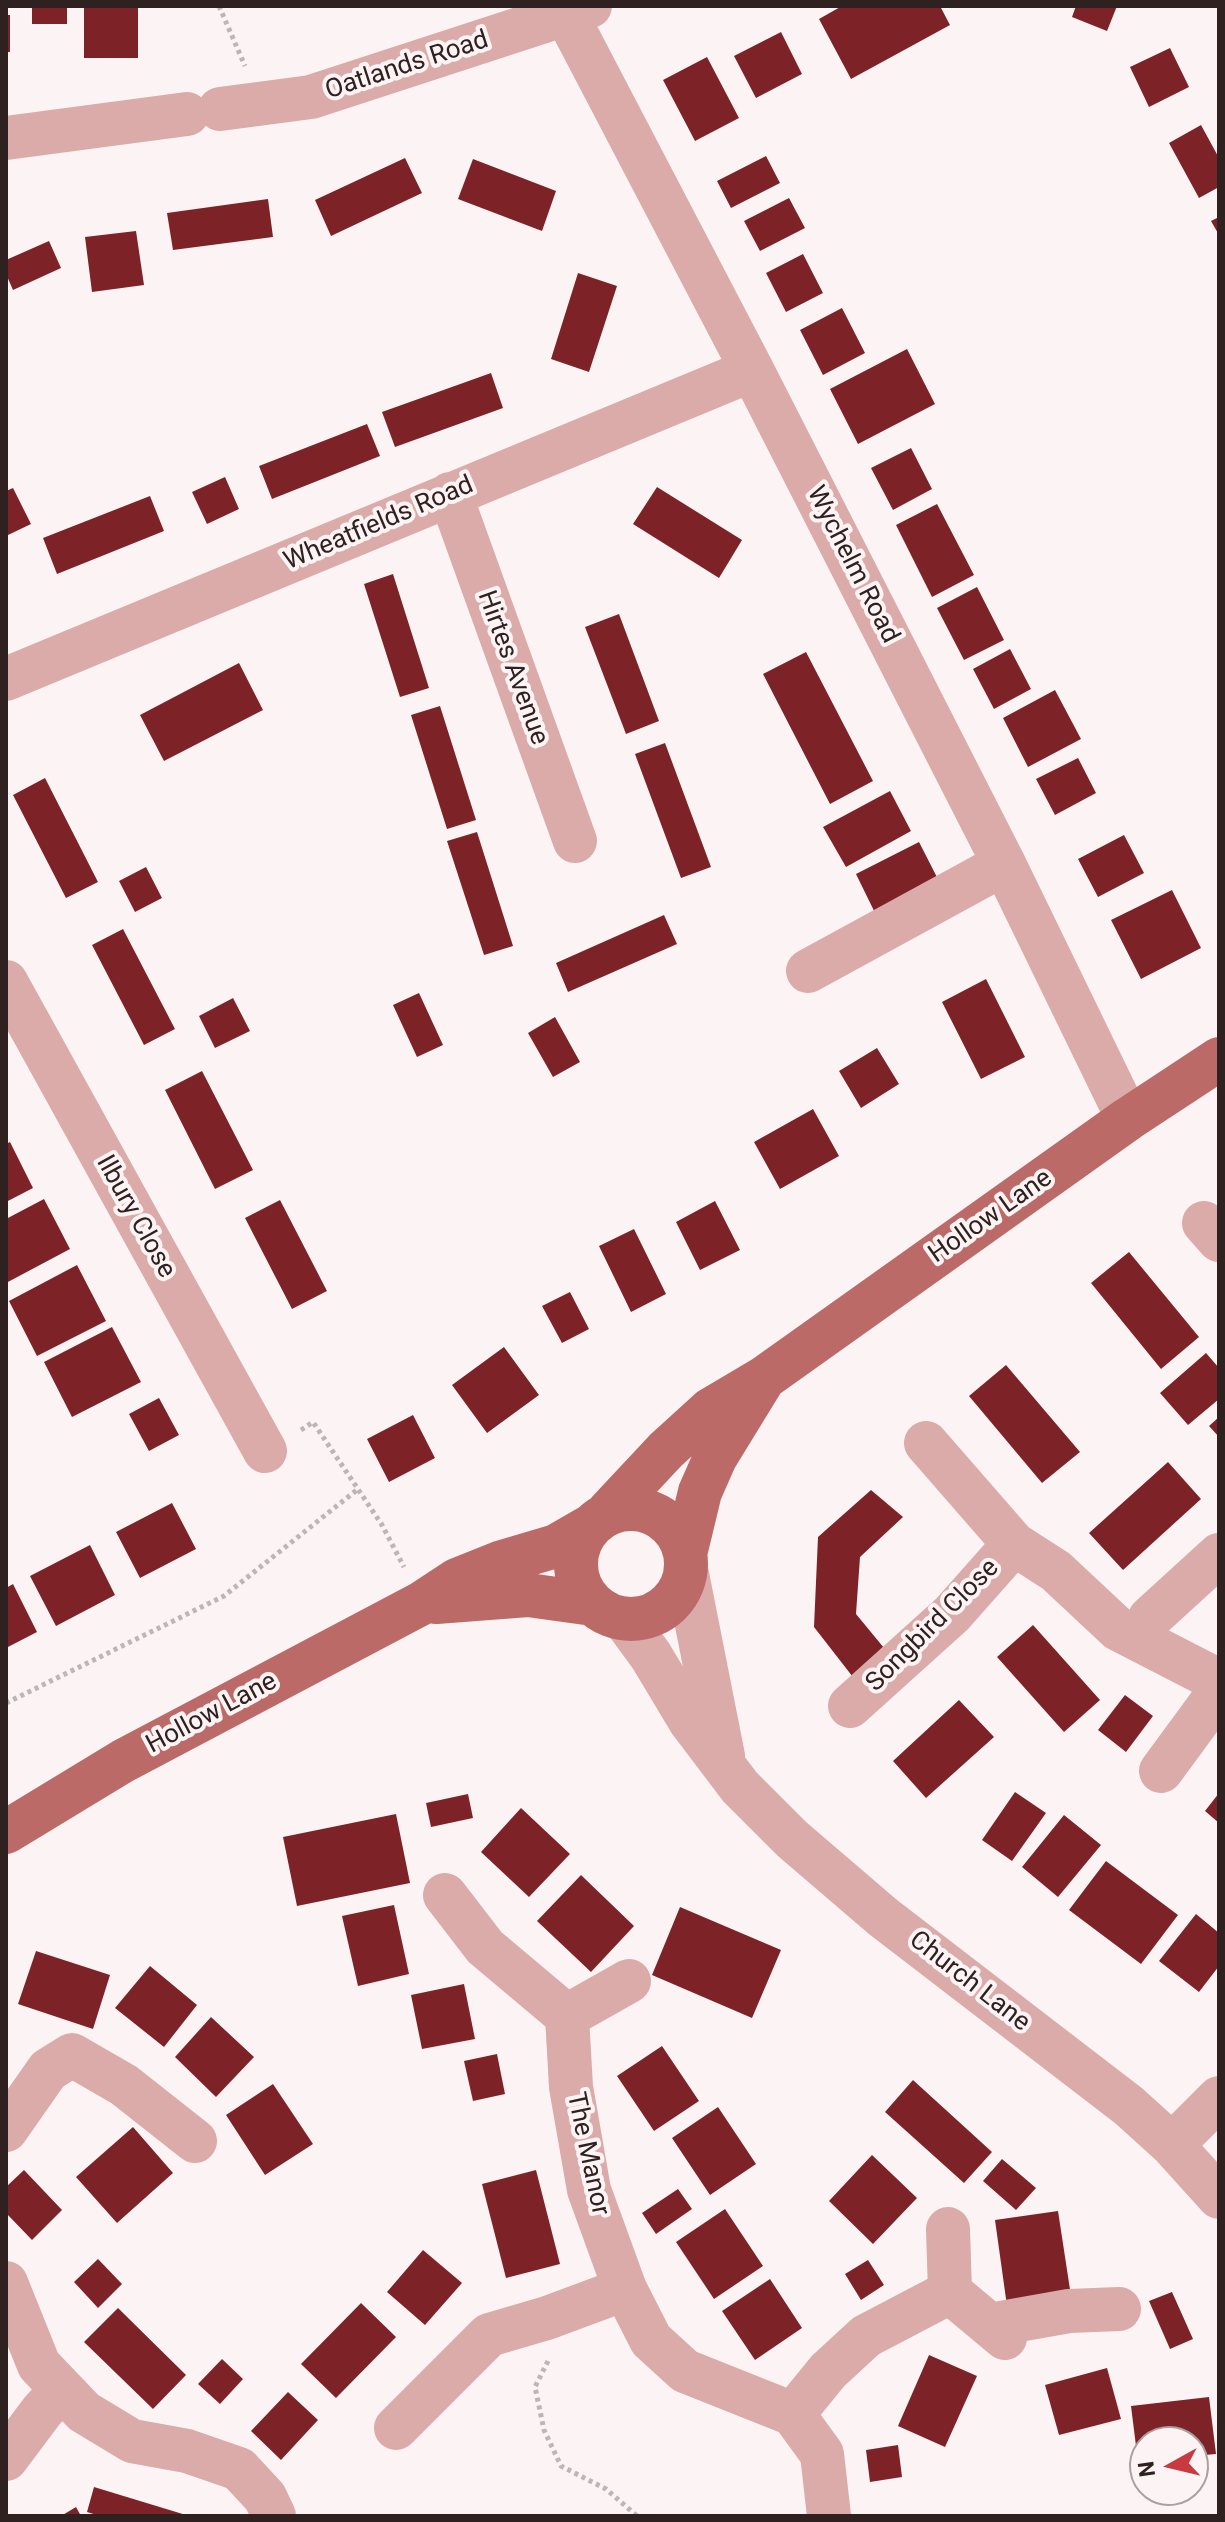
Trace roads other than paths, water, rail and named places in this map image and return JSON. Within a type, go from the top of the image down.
[{"type":"main road","name":"Hollow Lane","points":[[6,1832],[413,1586],[457,1580],[502,1562],[556,1546],[599,1520],[666,1450],[710,1410],[764,1378],[1128,1119],[1219,1059]]},
{"type":"main road","name":"Hollow Lane","points":[[686,1562],[700,1492],[715,1458],[764,1378]]},
{"type":"main road","points":[[632,1507],[656,1513],[675,1528],[686,1562],[678,1594],[664,1609],[645,1618],[609,1612],[580,1587],[576,1567],[578,1546],[599,1520],[632,1507]]},
{"type":"main road","name":"Hollow Lane","points":[[413,1586],[528,1595],[609,1612]]},
{"type":"street","name":"Oatlands Road","points":[[6,138],[311,97],[578,11]]},
{"type":"street","name":"Wychelm Road","points":[[578,11],[752,370],[1004,864],[1128,1119]]},
{"type":"street","name":"Wheatfields Road","points":[[6,679],[752,370]]},
{"type":"street","name":"Hirtes Avenue","points":[[450,494],[575,841]]},
{"type":"street","points":[[808,971],[1004,864]]},
{"type":"street","name":"Ilbury Close","points":[[6,982],[265,1451]]},
{"type":"street","name":"Songbird Close","points":[[926,1443],[1014,1544],[1056,1571],[1118,1629],[1219,1681]]},
{"type":"street","name":"Songbird Close","points":[[850,1706],[952,1614],[1014,1544]]},
{"type":"street","points":[[1139,1639],[1150,1618],[1219,1555]]},
{"type":"street","name":"Church Lane","points":[[686,1562],[724,1762]]},
{"type":"street","name":"Church Lane","points":[[609,1612],[651,1656],[690,1721],[740,1787],[826,1869],[883,1917],[1129,2106],[1172,2145],[1219,2197]]},
{"type":"street","points":[[1161,1771],[1219,1692]]},
{"type":"street","points":[[445,1895],[485,1947],[567,2016],[629,1981]]},
{"type":"street","name":"The Manor","points":[[567,2016],[571,2087],[589,2190],[625,2289],[651,2340],[685,2371],[793,2414]]},
{"type":"street","points":[[6,2130],[48,2070],[72,2055],[124,2085],[195,2141]]},
{"type":"street","points":[[1172,2145],[1219,2098]]},
{"type":"street","points":[[948,2229],[950,2292],[998,2331],[1069,2311],[1119,2309]]},
{"type":"street","points":[[6,2283],[39,2365],[84,2412],[132,2441],[187,2451],[239,2469],[265,2497],[274,2516]]},
{"type":"street","points":[[396,2428],[489,2335],[547,2318],[625,2289]]},
{"type":"street","points":[[829,2516],[822,2454],[793,2414],[828,2371],[866,2336],[950,2292]]},
{"type":"street","points":[[6,2459],[62,2389]]}]
